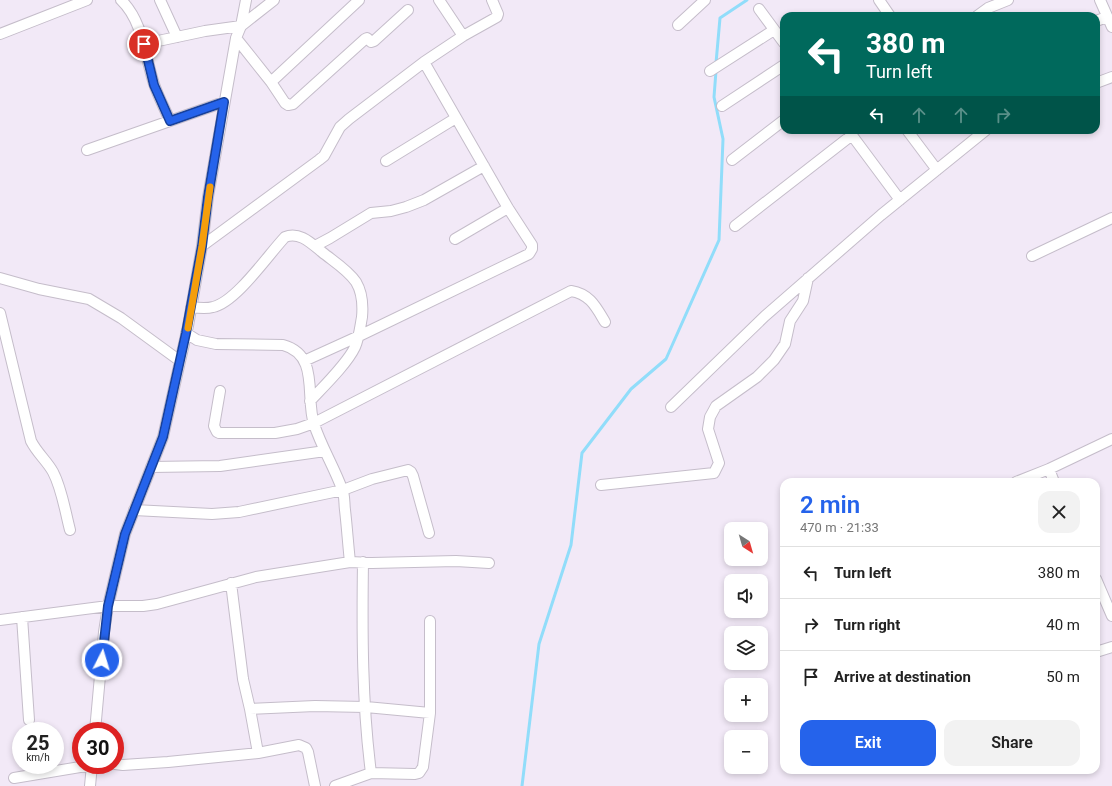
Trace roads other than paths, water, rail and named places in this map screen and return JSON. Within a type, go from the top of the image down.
[{"type":"street","points":[[0,34],[87,0]]},
{"type":"street","points":[[121,0],[125,4],[138,27],[144,44],[154,85],[170,121]]},
{"type":"street","points":[[160,0],[177,37]]},
{"type":"street","points":[[96,722],[104,632],[108,606],[125,534],[163,437],[191,307],[224,102],[236,38],[241,26],[246,0]]},
{"type":"street","points":[[144,44],[204,31],[241,26],[274,0]]},
{"type":"street","points":[[271,82],[359,0]]},
{"type":"street","points":[[439,0],[463,36]]},
{"type":"street","points":[[202,246],[316,163],[324,156],[340,127],[424,62],[463,36],[497,17],[498,14],[492,0]]},
{"type":"street","points":[[678,25],[705,0]]},
{"type":"street","points":[[879,0],[887,12]]},
{"type":"street","points":[[982,12],[988,8],[1008,0]]},
{"type":"street","points":[[1100,0],[1112,27]]},
{"type":"street","points":[[759,9],[780,38]]},
{"type":"street","points":[[236,38],[288,105],[293,104],[365,39],[367,38],[371,42],[374,41],[408,10]]},
{"type":"street","points":[[1100,20],[1107,17]]},
{"type":"street","points":[[710,71],[774,30]]},
{"type":"street","points":[[304,361],[529,254],[532,249],[532,245],[508,208],[424,62]]},
{"type":"street","points":[[722,106],[780,68]]},
{"type":"street","points":[[1100,82],[1112,77]]},
{"type":"street","points":[[87,150],[224,102]]},
{"type":"street","points":[[386,161],[456,118]]},
{"type":"street","points":[[732,160],[780,123]]},
{"type":"street","points":[[735,226],[848,134]]},
{"type":"street","points":[[851,134],[900,200]]},
{"type":"street","points":[[910,134],[937,170]]},
{"type":"street","points":[[671,406],[765,316],[978,134]]},
{"type":"street","points":[[315,246],[371,213],[391,212],[424,200],[484,166]]},
{"type":"street","points":[[455,239],[508,208]]},
{"type":"street","points":[[1032,256],[1112,218]]},
{"type":"street","points":[[191,307],[215,307],[227,300],[250,279],[285,237],[291,235],[298,236],[315,246],[350,274],[357,284],[363,307],[359,336],[355,348],[349,357],[310,401]]},
{"type":"street","points":[[601,485],[714,473],[719,462],[708,429],[710,417],[716,406],[757,377],[774,360],[785,344],[790,321],[803,300],[808,278]]},
{"type":"street","points":[[3,280],[89,299],[121,318],[180,361]]},
{"type":"street","points":[[220,391],[214,426],[217,432],[275,433],[297,429],[314,423],[571,291],[580,292],[587,297],[594,304],[605,322]]},
{"type":"street","points":[[0,313],[31,441],[53,470],[70,530]]},
{"type":"street","points":[[186,333],[196,340],[216,344],[283,344],[291,347],[300,354],[307,366],[310,380],[310,401],[314,423],[343,490],[350,562]]},
{"type":"street","points":[[1026,478],[1112,439]]},
{"type":"street","points":[[151,467],[220,466],[325,451]]},
{"type":"street","points":[[1048,469],[1052,478]]},
{"type":"street","points":[[134,510],[212,514],[228,513],[343,490],[372,478],[408,470],[413,476],[429,533]]},
{"type":"street","points":[[0,620],[108,606],[143,606],[157,604],[256,577],[350,562],[433,560],[489,563]]},
{"type":"street","points":[[362,562],[362,622],[367,743],[371,773]]},
{"type":"street","points":[[231,583],[243,679],[258,753]]},
{"type":"street","points":[[1100,596],[1112,616]]},
{"type":"street","points":[[22,617],[28,720]]},
{"type":"street","points":[[336,786],[371,773],[415,774],[421,771],[423,767],[430,713],[430,621]]},
{"type":"street","points":[[1100,651],[1112,648]]},
{"type":"street","points":[[250,709],[315,706],[430,713]]},
{"type":"street","points":[[124,765],[258,753],[299,745],[306,748],[308,752],[315,786]]},
{"type":"street","points":[[14,778],[92,765],[90,786]]},
{"type":"waterway","points":[[716,63],[720,18],[747,0]]},
{"type":"waterway","points":[[522,786],[539,644],[571,545],[582,453],[631,389],[666,359],[719,240],[723,139],[714,97],[716,71]]}]
